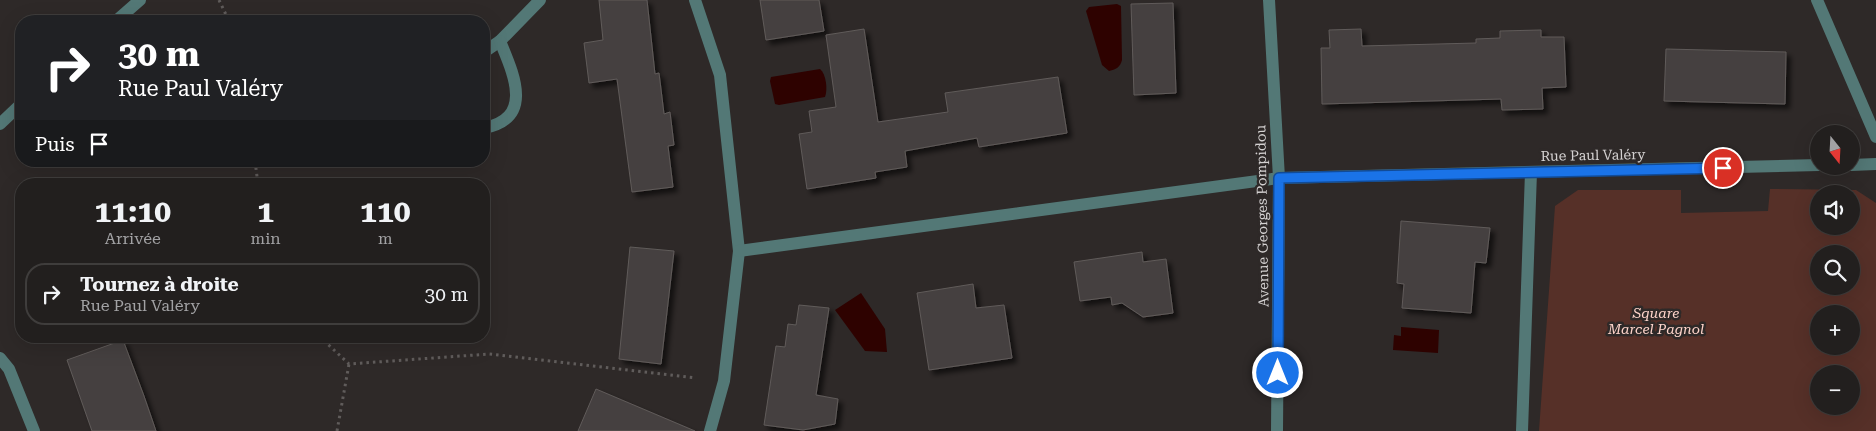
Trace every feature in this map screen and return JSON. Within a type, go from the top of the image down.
[{"type":"street","points":[[123,15],[140,0]]},
{"type":"street","points":[[490,48],[500,41],[540,0]]},
{"type":"street","points":[[696,0],[720,75],[739,251],[724,381],[710,431]]},
{"type":"street","name":"Avenue Georges Pompidou","points":[[1269,0],[1279,178],[1277,431]]},
{"type":"street","points":[[1817,0],[1876,136]]},
{"type":"street","points":[[490,126],[507,118],[516,103],[516,85],[500,41]]},
{"type":"street","points":[[0,124],[15,110]]},
{"type":"street","points":[[1860,165],[1876,164]]},
{"type":"street","name":"Rue Paul Valéry","points":[[739,251],[1279,178],[1810,166]]},
{"type":"street","points":[[1522,431],[1532,172]]},
{"type":"street","points":[[0,358],[9,369],[34,431]]},
{"type":"path","points":[[219,0],[226,15]]},
{"type":"path","points":[[326,343],[349,364],[489,354],[724,381]]},
{"type":"path","points":[[337,431],[349,364]]},
{"type":"green space","name":"Square Marcel Pagnol","points":[[1770,189],[1810,189],[1810,235],[1860,235],[1860,193],[1876,203],[1876,431],[1539,431],[1555,206],[1578,190],[1681,190],[1681,213],[1768,211]]},
{"type":"shaded area","points":[[1117,4],[1121,6],[1122,60],[1118,67],[1109,71],[1102,65],[1086,11],[1089,7]]},
{"type":"shaded area","points":[[820,69],[824,74],[826,82],[825,97],[779,105],[775,104],[770,81],[771,77]]},
{"type":"shaded area","points":[[861,293],[885,329],[887,352],[865,351],[835,310]]},
{"type":"shaded area","points":[[1401,327],[1439,330],[1438,353],[1393,350],[1394,335],[1401,336]]},
{"type":"building","points":[[599,0],[647,0],[655,74],[659,73],[664,114],[670,112],[674,145],[668,146],[673,187],[632,192],[617,79],[589,83],[584,43],[603,40]]},
{"type":"building","points":[[760,0],[819,0],[824,31],[766,40]]},
{"type":"building","points":[[1173,3],[1176,93],[1134,95],[1131,4]]},
{"type":"building","points":[[864,29],[878,122],[948,112],[945,93],[1058,77],[1067,133],[979,147],[977,138],[905,151],[907,167],[875,172],[876,178],[807,189],[799,134],[812,132],[809,111],[836,107],[826,35]]},
{"type":"building","points":[[1361,29],[1362,46],[1476,43],[1476,39],[1500,38],[1500,31],[1541,30],[1541,37],[1564,37],[1566,87],[1542,88],[1543,109],[1502,110],[1501,99],[1322,104],[1321,48],[1330,48],[1329,30]]},
{"type":"building","points":[[1666,49],[1786,52],[1785,104],[1664,101]]},
{"type":"building","points":[[1401,221],[1490,228],[1486,263],[1475,262],[1471,313],[1402,308],[1404,284],[1397,283]]},
{"type":"building","points":[[630,247],[674,251],[661,364],[619,359]]},
{"type":"building","points":[[1142,252],[1143,262],[1166,259],[1173,313],[1143,317],[1122,303],[1112,305],[1111,297],[1080,301],[1074,262]]},
{"type":"building","points":[[973,284],[976,308],[1004,305],[1012,358],[929,370],[917,293]]},
{"type":"building","points":[[799,305],[829,308],[816,395],[838,399],[835,424],[803,430],[764,425],[776,346],[785,347],[788,324],[796,325]]},
{"type":"building","points":[[115,343],[124,343],[156,431],[92,431],[67,360]]},
{"type":"building","points":[[596,389],[695,431],[578,431]]},
{"type":"route","points":[[1278,373],[1279,178],[1723,168]]}]
